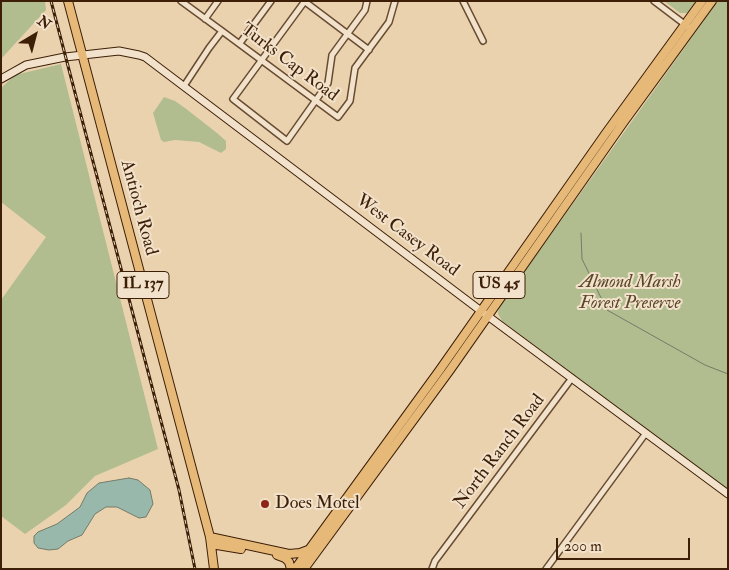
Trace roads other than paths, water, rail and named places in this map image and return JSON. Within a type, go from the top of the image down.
[{"type":"main road","name":"Antioch Road","points":[[68,1],[210,541],[214,569]]},
{"type":"main road","name":"US 45","points":[[296,569],[308,550],[484,313],[688,27],[702,1]]},
{"type":"main road","name":"US 45","points":[[688,27],[712,1]]},
{"type":"main road","name":"West Casey Road","points":[[1,79],[26,66],[81,54],[119,51],[139,55],[184,86],[484,313],[728,494]]},
{"type":"main road","name":"US 45","points":[[304,569],[450,370],[484,313]]},
{"type":"main road","points":[[210,541],[289,554],[308,550]]},
{"type":"main road","points":[[210,541],[280,555],[289,562],[291,569]]},
{"type":"street","name":"Turks Cap Road","points":[[182,1],[338,117],[350,101],[355,68],[369,50]]},
{"type":"street","points":[[205,19],[218,1]]},
{"type":"street","points":[[240,43],[271,1]]},
{"type":"street","points":[[367,1],[365,10],[347,33],[332,54],[328,83],[287,141],[232,99],[305,1],[347,33],[369,50],[389,22],[395,1]]},
{"type":"street","points":[[463,1],[483,41]]},
{"type":"street","points":[[654,1],[688,27]]},
{"type":"street","points":[[184,86],[222,31]]},
{"type":"street","name":"North Ranch Road","points":[[432,569],[435,562],[572,378]]},
{"type":"street","points":[[546,569],[646,433]]},
{"type":"waterway","points":[[581,233],[582,259],[607,310],[705,365],[728,374]]},
{"type":"railway","points":[[51,1],[179,490],[195,569]]},
{"type":"place","name":"Does Motel","points":[[265,504]]},
{"type":"park label","name":"Almond Marsh Forest Preserve","points":[[630,293]]}]
